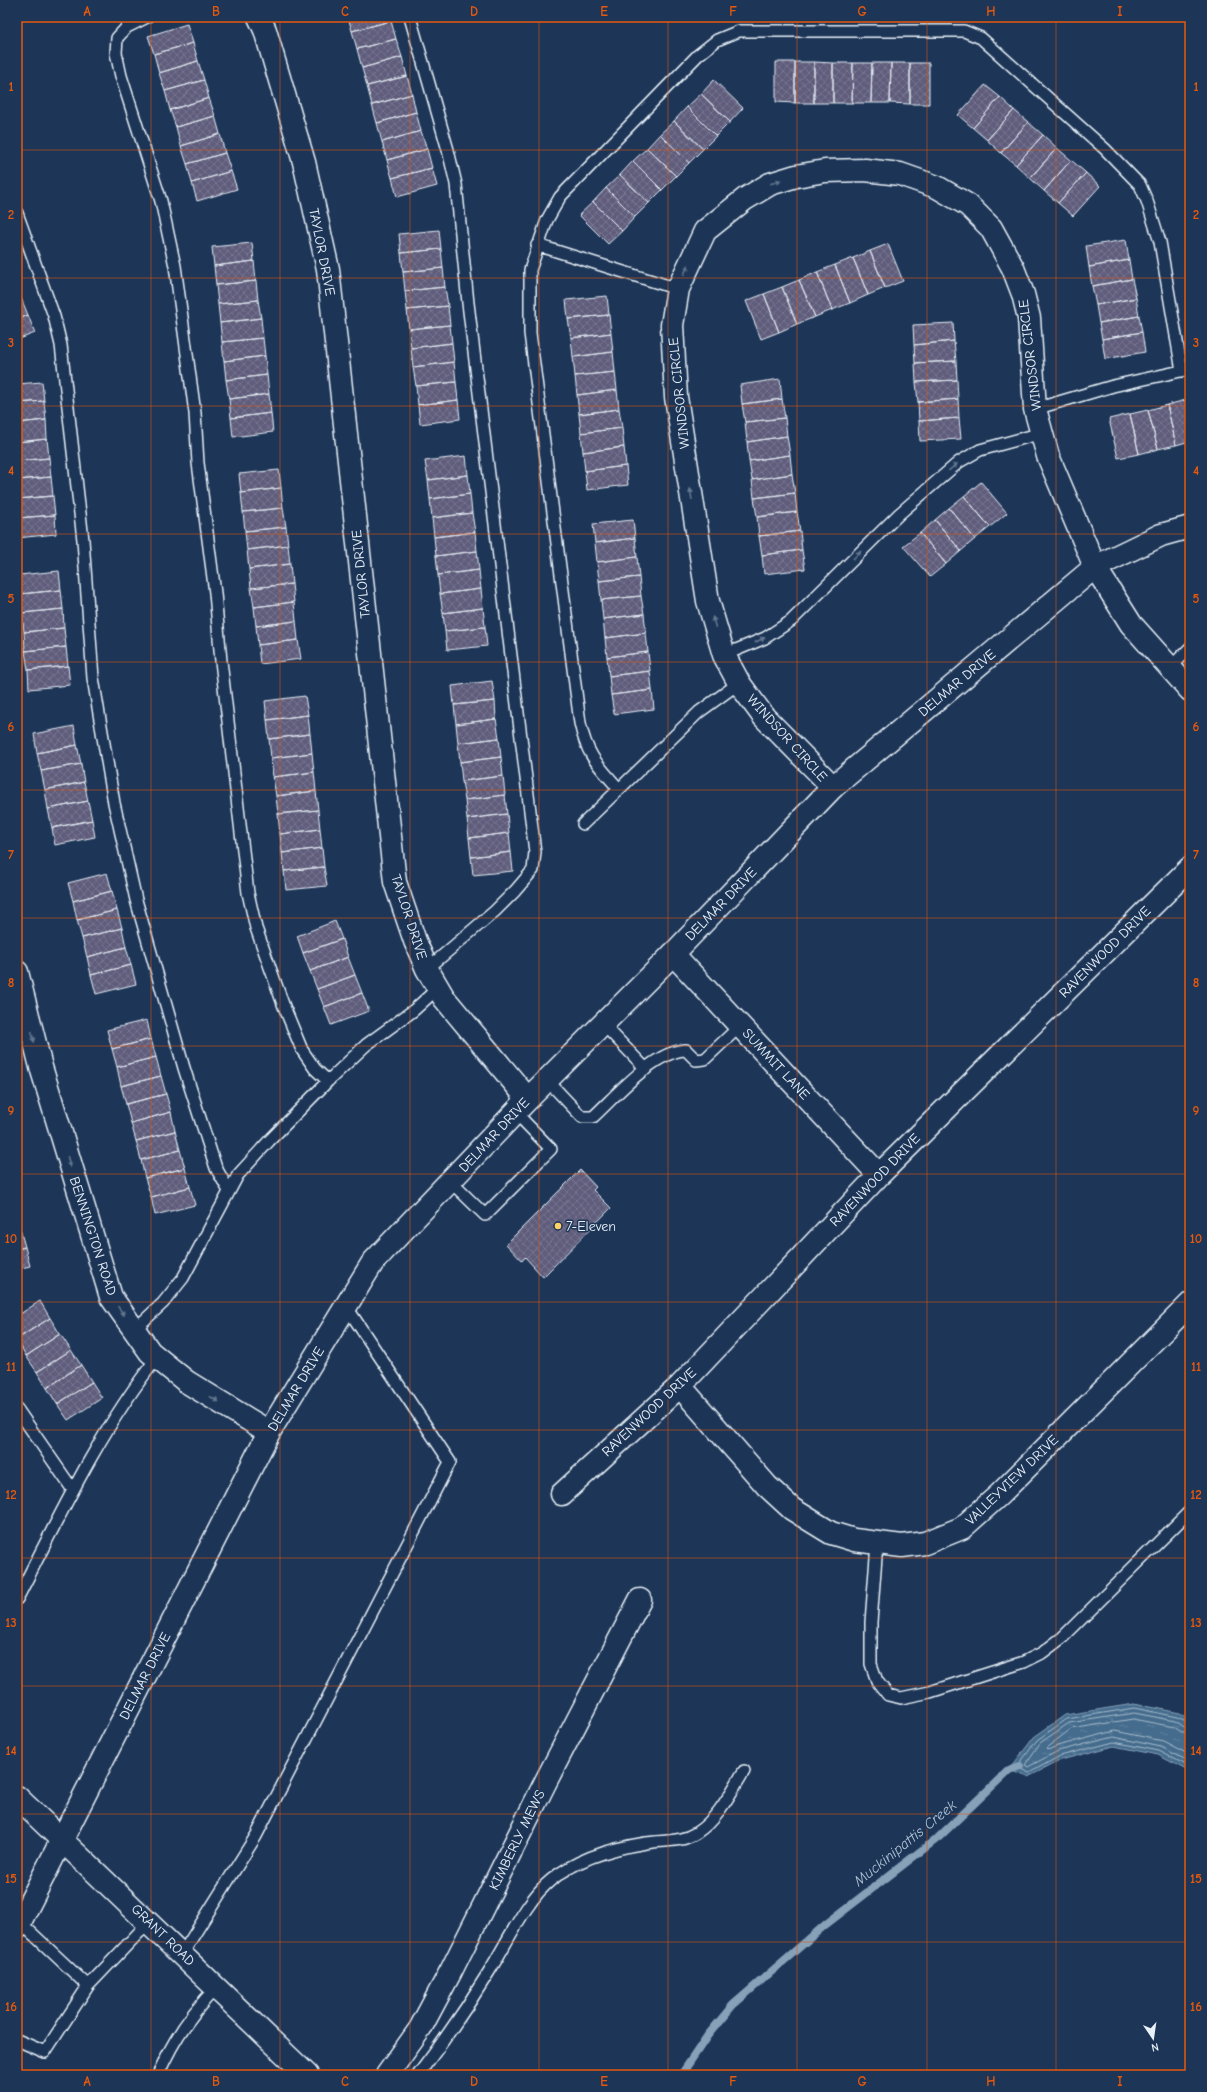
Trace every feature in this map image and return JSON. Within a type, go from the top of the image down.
[{"type":"street","name":"TAYLOR DRIVE","points":[[259,17],[265,30],[304,162],[328,269],[395,882],[415,942],[427,969],[444,998],[522,1106]]},
{"type":"street","name":"WINDSOR CIRCLE","points":[[833,788],[764,717],[738,683],[724,655],[708,601],[676,397],[672,326],[678,289],[705,231],[745,199],[770,184],[796,176],[825,171],[865,170],[900,174],[937,187],[968,205],[991,228],[1013,268],[1023,294],[1029,318],[1035,409],[1048,456],[1095,567]]},
{"type":"street","name":"DELMAR DRIVE","points":[[19,1925],[269,1432],[373,1262],[547,1080],[673,954],[833,788],[1095,567],[1161,535],[1190,527]]},
{"type":"street","points":[[1095,567],[1131,624],[1190,690]]},
{"type":"street","name":"RAVENWOOD DRIVE","points":[[562,1494],[680,1386],[879,1175],[1190,868]]},
{"type":"street","name":"SUMMIT LANE","points":[[673,954],[879,1175]]},
{"type":"street","name":"BENNINGTON ROAD","points":[[17,972],[41,1067],[111,1297],[150,1352],[187,1382],[269,1432]]},
{"type":"street","name":"VALLEYVIEW DRIVE","points":[[680,1386],[767,1486],[792,1510],[831,1533],[854,1540],[902,1546],[926,1543],[962,1528],[999,1495],[1190,1304]]},
{"type":"street","name":"KIMBERLY MEWS","points":[[387,2075],[420,2029],[640,1600]]},
{"type":"street","name":"GRANT ROAD","points":[[17,1797],[217,1987],[307,2075]]},
{"type":"lane","points":[[147,17],[127,27],[117,38],[116,53],[120,76],[162,201],[175,266],[195,412],[198,463],[215,593],[221,661],[248,893],[256,928],[283,1004],[302,1050],[315,1068],[328,1081]]},
{"type":"lane","points":[[410,17],[448,150],[456,184],[468,303],[535,852],[533,870],[515,891],[495,911],[427,969]]},
{"type":"lane","points":[[619,789],[591,758],[584,740],[580,723],[530,333],[530,270],[548,220],[560,197],[698,55],[717,40],[739,31],[964,31],[981,38],[1105,149],[1140,184],[1148,202],[1160,242],[1186,370],[1113,386],[1035,409]]},
{"type":"lane","points":[[17,213],[54,316],[61,345],[83,540],[93,678],[114,804],[136,900],[184,1068],[216,1168],[229,1191]]},
{"type":"lane","points":[[538,245],[678,289]]},
{"type":"lane","points":[[724,655],[765,638],[791,620],[899,514],[959,462],[980,450],[1042,433]]},
{"type":"lane","points":[[1170,668],[1190,648]]},
{"type":"lane","points":[[583,824],[699,712],[738,683]]},
{"type":"lane","points":[[134,1330],[163,1303],[183,1278],[238,1175],[328,1081],[366,1045],[414,1010],[438,988]]},
{"type":"lane","points":[[603,1024],[646,1069]]},
{"type":"lane","points":[[547,1080],[582,1117],[593,1117],[656,1061],[677,1050],[686,1050],[696,1060],[705,1059],[740,1026]]},
{"type":"lane","points":[[450,1181],[485,1215],[551,1149],[522,1106]]},
{"type":"lane","points":[[182,1954],[256,1836],[450,1462],[346,1306]]},
{"type":"lane","points":[[17,1599],[73,1490],[136,1385],[158,1358]]},
{"type":"lane","points":[[17,1409],[73,1490]]},
{"type":"lane","points":[[877,1544],[871,1622],[871,1664],[877,1681],[888,1695],[902,1698],[930,1692],[1024,1662],[1042,1653],[1063,1637],[1190,1512]]},
{"type":"lane","points":[[418,2075],[456,2023],[528,1907],[550,1880],[573,1865],[599,1854],[646,1843],[682,1840],[697,1832],[718,1812],[744,1771]]},
{"type":"lane","points":[[17,2040],[45,2052],[88,1986],[149,1922]]},
{"type":"lane","points":[[19,1925],[88,1986]]},
{"type":"lane","points":[[158,2075],[168,2051],[196,2008],[217,1987]]},
{"type":"water","points":[[1134,1704],[1180,1713],[1190,1720],[1190,1772],[1158,1755],[1114,1746],[1061,1760],[1028,1777],[1009,1770],[1034,1737],[1065,1715]]},
{"type":"building","points":[[348,17],[391,17],[391,21],[352,31]]},
{"type":"building","points":[[391,21],[396,39],[357,49],[352,31]]},
{"type":"building","points":[[187,24],[193,43],[154,54],[148,36]]},
{"type":"building","points":[[396,39],[402,57],[362,68],[357,49]]},
{"type":"building","points":[[193,43],[198,61],[159,73],[154,54]]},
{"type":"building","points":[[402,57],[407,76],[367,86],[362,68]]},
{"type":"building","points":[[198,61],[204,80],[165,91],[159,73]]},
{"type":"building","points":[[776,62],[795,62],[795,103],[776,102]]},
{"type":"building","points":[[795,62],[814,62],[814,103],[795,103]]},
{"type":"building","points":[[814,62],[833,63],[833,103],[814,103]]},
{"type":"building","points":[[833,63],[853,63],[852,103],[833,103]]},
{"type":"building","points":[[853,63],[872,63],[871,103],[852,103]]},
{"type":"building","points":[[872,63],[891,63],[890,103],[871,103]]},
{"type":"building","points":[[891,63],[910,63],[910,104],[890,103]]},
{"type":"building","points":[[910,63],[929,63],[929,104],[910,104]]},
{"type":"building","points":[[407,76],[412,94],[372,105],[367,86]]},
{"type":"building","points":[[204,80],[209,98],[170,110],[165,91]]},
{"type":"building","points":[[714,80],[743,108],[730,122],[701,94]]},
{"type":"building","points":[[985,85],[1000,97],[973,128],[958,115]]},
{"type":"building","points":[[412,94],[416,112],[377,123],[372,105]]},
{"type":"building","points":[[701,94],[730,122],[716,136],[687,107]]},
{"type":"building","points":[[1000,97],[1014,110],[987,140],[973,128]]},
{"type":"building","points":[[209,98],[215,116],[176,127],[170,110]]},
{"type":"building","points":[[687,107],[716,136],[703,149],[674,121]]},
{"type":"building","points":[[1014,110],[1028,122],[1001,153],[987,140]]},
{"type":"building","points":[[416,112],[421,131],[382,142],[377,123]]},
{"type":"building","points":[[215,116],[220,134],[181,146],[176,127]]},
{"type":"building","points":[[674,121],[703,149],[689,163],[660,134]]},
{"type":"building","points":[[1028,122],[1043,135],[1016,165],[1001,153]]},
{"type":"building","points":[[421,131],[427,149],[387,160],[382,142]]},
{"type":"building","points":[[220,134],[225,153],[187,164],[181,146]]},
{"type":"building","points":[[660,134],[689,163],[676,176],[647,148]]},
{"type":"building","points":[[1043,135],[1057,148],[1030,178],[1016,165]]},
{"type":"building","points":[[647,148],[676,176],[662,190],[633,161]]},
{"type":"building","points":[[1057,148],[1071,160],[1044,191],[1030,178]]},
{"type":"building","points":[[427,149],[432,168],[392,178],[387,160]]},
{"type":"building","points":[[225,153],[231,171],[192,183],[187,164]]},
{"type":"building","points":[[1071,160],[1086,173],[1058,203],[1044,191]]},
{"type":"building","points":[[633,161],[662,190],[649,203],[620,175]]},
{"type":"building","points":[[432,168],[437,186],[397,197],[392,178]]},
{"type":"building","points":[[231,171],[237,189],[197,201],[192,183]]},
{"type":"building","points":[[1086,173],[1100,186],[1073,216],[1058,203]]},
{"type":"building","points":[[620,175],[649,203],[635,217],[606,188]]},
{"type":"building","points":[[606,188],[635,217],[622,231],[593,202]]},
{"type":"building","points":[[593,202],[622,231],[608,244],[579,215]]},
{"type":"building","points":[[439,230],[441,249],[401,253],[399,234]]},
{"type":"building","points":[[1126,240],[1129,260],[1089,267],[1086,246]]},
{"type":"building","points":[[252,243],[254,261],[214,266],[212,247]]},
{"type":"building","points":[[888,244],[903,281],[885,288],[870,251]]},
{"type":"building","points":[[441,249],[443,268],[403,272],[401,253]]},
{"type":"building","points":[[870,251],[885,288],[868,295],[853,258]]},
{"type":"building","points":[[853,258],[868,295],[850,303],[835,265]]},
{"type":"building","points":[[1129,260],[1132,279],[1092,286],[1089,267]]},
{"type":"building","points":[[254,261],[256,281],[216,285],[214,266]]},
{"type":"building","points":[[835,265],[850,303],[832,310],[817,272]]},
{"type":"building","points":[[443,268],[445,287],[405,291],[403,272]]},
{"type":"building","points":[[817,272],[832,310],[815,317],[799,280]]},
{"type":"building","points":[[1132,279],[1136,298],[1096,305],[1092,286]]},
{"type":"building","points":[[799,280],[815,317],[797,324],[782,287]]},
{"type":"building","points":[[256,281],[258,300],[218,304],[216,285]]},
{"type":"building","points":[[445,287],[448,306],[407,310],[405,291]]},
{"type":"building","points":[[782,287],[797,324],[779,332],[764,294]]},
{"type":"building","points":[[764,294],[779,332],[761,339],[746,301]]},
{"type":"building","points":[[607,296],[609,315],[568,319],[566,300]]},
{"type":"building","points":[[21,298],[28,315],[17,320],[17,299]]},
{"type":"building","points":[[1136,298],[1139,316],[1099,323],[1096,305]]},
{"type":"building","points":[[258,300],[261,318],[220,323],[218,304]]},
{"type":"building","points":[[448,306],[450,325],[409,329],[407,310]]},
{"type":"building","points":[[28,315],[35,333],[17,340],[17,320]]},
{"type":"building","points":[[609,315],[611,333],[571,338],[568,319]]},
{"type":"building","points":[[1139,316],[1142,332],[1102,339],[1099,323]]},
{"type":"building","points":[[261,318],[263,338],[222,342],[220,323]]},
{"type":"building","points":[[953,323],[954,341],[914,345],[913,325]]},
{"type":"building","points":[[450,325],[452,343],[411,348],[409,329]]},
{"type":"building","points":[[1142,332],[1145,352],[1105,359],[1102,339]]},
{"type":"building","points":[[611,333],[613,352],[573,357],[571,338]]},
{"type":"building","points":[[263,338],[265,356],[224,361],[222,342]]},
{"type":"building","points":[[954,341],[956,361],[915,363],[914,345]]},
{"type":"building","points":[[452,343],[454,362],[413,367],[411,348]]},
{"type":"building","points":[[613,352],[615,372],[575,376],[573,357]]},
{"type":"building","points":[[265,356],[267,375],[226,380],[224,361]]},
{"type":"building","points":[[956,361],[957,380],[916,382],[915,363]]},
{"type":"building","points":[[454,362],[456,382],[416,386],[413,367]]},
{"type":"building","points":[[615,372],[617,390],[577,395],[575,376]]},
{"type":"building","points":[[267,375],[269,394],[229,399],[226,380]]},
{"type":"building","points":[[780,379],[782,399],[742,404],[740,385]]},
{"type":"building","points":[[957,380],[958,399],[918,402],[916,382]]},
{"type":"building","points":[[42,382],[44,401],[17,403],[17,384]]},
{"type":"building","points":[[456,382],[458,400],[418,405],[416,386]]},
{"type":"building","points":[[617,390],[619,409],[579,414],[577,395]]},
{"type":"building","points":[[269,394],[271,413],[231,418],[229,399]]},
{"type":"building","points":[[782,399],[785,418],[745,422],[742,404]]},
{"type":"building","points":[[958,399],[959,418],[919,421],[918,402]]},
{"type":"building","points":[[1190,399],[1190,418],[1186,400]]},
{"type":"building","points":[[458,400],[460,419],[420,424],[418,405]]},
{"type":"building","points":[[1186,400],[1190,418],[1190,441],[1176,445],[1167,405]]},
{"type":"building","points":[[44,401],[46,420],[17,423],[17,403]]},
{"type":"building","points":[[1167,405],[1176,445],[1158,449],[1148,410]]},
{"type":"building","points":[[619,409],[622,428],[581,433],[579,414]]},
{"type":"building","points":[[1148,410],[1158,449],[1139,454],[1130,414]]},
{"type":"building","points":[[271,413],[273,432],[233,437],[231,418]]},
{"type":"building","points":[[1130,414],[1139,454],[1118,458],[1109,419]]},
{"type":"building","points":[[785,418],[787,436],[747,442],[745,422]]},
{"type":"building","points":[[959,418],[961,439],[920,441],[919,421]]},
{"type":"building","points":[[46,420],[47,439],[17,442],[17,423]]},
{"type":"building","points":[[622,428],[624,447],[583,452],[581,433]]},
{"type":"building","points":[[787,436],[790,455],[749,461],[747,442]]},
{"type":"building","points":[[47,439],[49,458],[17,461],[17,442]]},
{"type":"building","points":[[624,447],[626,466],[585,471],[583,452]]},
{"type":"building","points":[[790,455],[792,474],[752,480],[749,461]]},
{"type":"building","points":[[466,456],[468,475],[428,480],[425,461]]},
{"type":"building","points":[[49,458],[51,477],[17,480],[17,461]]},
{"type":"building","points":[[626,466],[628,485],[587,490],[585,471]]},
{"type":"building","points":[[279,470],[281,488],[241,493],[239,474]]},
{"type":"building","points":[[792,474],[795,493],[754,498],[752,480]]},
{"type":"building","points":[[468,475],[470,494],[430,499],[428,480]]},
{"type":"building","points":[[51,477],[53,496],[17,499],[17,480]]},
{"type":"building","points":[[981,482],[1007,513],[990,527],[964,496]]},
{"type":"building","points":[[281,488],[283,508],[243,512],[241,493]]},
{"type":"building","points":[[795,493],[797,512],[757,517],[754,498]]},
{"type":"building","points":[[470,494],[472,513],[432,518],[430,499]]},
{"type":"building","points":[[53,496],[55,515],[17,518],[17,499]]},
{"type":"building","points":[[964,496],[990,527],[975,539],[949,508]]},
{"type":"building","points":[[283,508],[286,527],[245,531],[243,512]]},
{"type":"building","points":[[949,508],[975,539],[961,551],[935,520]]},
{"type":"building","points":[[797,512],[800,531],[759,536],[757,517]]},
{"type":"building","points":[[472,513],[475,532],[434,537],[432,518]]},
{"type":"building","points":[[55,515],[56,534],[17,538],[17,518]]},
{"type":"building","points":[[633,520],[635,538],[595,543],[593,524]]},
{"type":"building","points":[[935,520],[961,551],[946,564],[920,533]]},
{"type":"building","points":[[286,527],[288,545],[247,550],[245,531]]},
{"type":"building","points":[[800,531],[802,550],[762,555],[759,536]]},
{"type":"building","points":[[475,532],[477,551],[436,556],[434,537]]},
{"type":"building","points":[[920,533],[946,564],[930,577],[903,546]]},
{"type":"building","points":[[635,538],[637,557],[597,562],[595,543]]},
{"type":"building","points":[[288,545],[290,564],[249,569],[247,550]]},
{"type":"building","points":[[802,550],[805,569],[764,574],[762,555]]},
{"type":"building","points":[[477,551],[479,570],[438,575],[436,556]]},
{"type":"building","points":[[637,557],[639,577],[599,581],[597,562]]},
{"type":"building","points":[[290,564],[292,584],[251,588],[249,569]]},
{"type":"building","points":[[479,570],[481,589],[440,594],[438,575]]},
{"type":"building","points":[[59,571],[61,590],[20,594],[19,575]]},
{"type":"building","points":[[639,577],[641,596],[601,600],[599,581]]},
{"type":"building","points":[[292,584],[294,602],[254,607],[251,588]]},
{"type":"building","points":[[481,589],[483,608],[443,613],[440,594]]},
{"type":"building","points":[[61,590],[63,609],[22,613],[20,594]]},
{"type":"building","points":[[641,596],[644,614],[603,619],[601,600]]},
{"type":"building","points":[[294,602],[296,621],[256,626],[254,607]]},
{"type":"building","points":[[483,608],[485,627],[445,631],[443,613]]},
{"type":"building","points":[[63,609],[64,628],[24,632],[22,613]]},
{"type":"building","points":[[644,614],[646,633],[605,638],[603,619]]},
{"type":"building","points":[[296,621],[298,640],[258,645],[256,626]]},
{"type":"building","points":[[485,627],[487,646],[447,650],[445,631]]},
{"type":"building","points":[[64,628],[66,647],[25,651],[24,632]]},
{"type":"building","points":[[646,633],[648,652],[607,657],[605,638]]},
{"type":"building","points":[[298,640],[301,659],[260,664],[258,645]]},
{"type":"building","points":[[66,647],[68,666],[28,670],[25,651]]},
{"type":"building","points":[[648,652],[650,671],[609,676],[607,657]]},
{"type":"building","points":[[68,666],[70,685],[29,689],[28,670]]},
{"type":"building","points":[[650,671],[652,690],[611,695],[609,676]]},
{"type":"building","points":[[492,681],[495,701],[454,705],[452,686]]},
{"type":"building","points":[[652,690],[654,709],[614,714],[611,695]]},
{"type":"building","points":[[305,696],[308,715],[267,720],[265,701]]},
{"type":"building","points":[[495,701],[496,719],[456,724],[454,705]]},
{"type":"building","points":[[308,715],[310,734],[269,739],[267,720]]},
{"type":"building","points":[[496,719],[499,738],[458,743],[456,724]]},
{"type":"building","points":[[74,726],[77,745],[37,753],[34,734]]},
{"type":"building","points":[[310,734],[312,753],[271,758],[269,739]]},
{"type":"building","points":[[499,738],[501,757],[460,762],[458,743]]},
{"type":"building","points":[[77,745],[81,764],[41,771],[37,753]]},
{"type":"building","points":[[312,753],[314,772],[273,777],[271,758]]},
{"type":"building","points":[[501,757],[503,776],[462,781],[460,762]]},
{"type":"building","points":[[81,764],[84,782],[45,790],[41,771]]},
{"type":"building","points":[[314,772],[316,791],[276,796],[273,777]]},
{"type":"building","points":[[503,776],[505,795],[465,800],[462,781]]},
{"type":"building","points":[[84,782],[88,801],[48,809],[45,790]]},
{"type":"building","points":[[316,791],[318,810],[278,814],[276,796]]},
{"type":"building","points":[[505,795],[507,814],[467,819],[465,800]]},
{"type":"building","points":[[88,801],[92,820],[52,828],[48,809]]},
{"type":"building","points":[[318,810],[320,829],[280,834],[278,814]]},
{"type":"building","points":[[507,814],[509,833],[469,838],[467,819]]},
{"type":"building","points":[[92,820],[95,837],[55,845],[52,828]]},
{"type":"building","points":[[320,829],[322,848],[282,853],[280,834]]},
{"type":"building","points":[[509,833],[511,852],[471,857],[469,838]]},
{"type":"building","points":[[322,848],[324,867],[284,871],[282,853]]},
{"type":"building","points":[[511,852],[513,871],[473,875],[471,857]]},
{"type":"building","points":[[324,867],[327,886],[286,890],[284,871]]},
{"type":"building","points":[[107,873],[112,891],[73,901],[68,883]]},
{"type":"building","points":[[112,891],[117,910],[77,920],[73,901]]},
{"type":"building","points":[[117,910],[122,928],[82,938],[77,920]]},
{"type":"building","points":[[335,921],[342,939],[303,953],[297,936]]},
{"type":"building","points":[[122,928],[126,947],[87,957],[82,938]]},
{"type":"building","points":[[342,939],[348,957],[310,971],[303,953]]},
{"type":"building","points":[[126,947],[131,965],[91,975],[87,957]]},
{"type":"building","points":[[348,957],[355,975],[317,989],[310,971]]},
{"type":"building","points":[[131,965],[136,984],[96,994],[91,975]]},
{"type":"building","points":[[355,975],[362,993],[324,1007],[317,989]]},
{"type":"building","points":[[362,993],[369,1011],[331,1025],[324,1007]]},
{"type":"building","points":[[147,1020],[151,1039],[112,1049],[107,1030]]},
{"type":"building","points":[[151,1039],[156,1057],[117,1067],[112,1049]]},
{"type":"building","points":[[156,1057],[161,1076],[121,1086],[117,1067]]},
{"type":"building","points":[[161,1076],[166,1094],[126,1104],[121,1086]]},
{"type":"building","points":[[166,1094],[171,1112],[131,1123],[126,1104]]},
{"type":"building","points":[[171,1112],[175,1131],[136,1141],[131,1123]]},
{"type":"building","points":[[175,1131],[180,1150],[141,1160],[136,1141]]},
{"type":"building","points":[[180,1150],[185,1168],[145,1178],[141,1160]]},
{"type":"building","points":[[185,1168],[190,1187],[151,1197],[145,1178]]},
{"type":"building","name":"7-Eleven","points":[[580,1170],[596,1187],[593,1190],[611,1208],[543,1277],[525,1257],[522,1261],[506,1244]]},
{"type":"building","points":[[190,1187],[195,1205],[155,1215],[151,1197]]},
{"type":"building","points":[[20,1229],[25,1247],[17,1249],[17,1230]]},
{"type":"building","points":[[25,1247],[30,1266],[17,1269],[17,1249]]},
{"type":"building","points":[[40,1301],[50,1318],[17,1339],[17,1316]]},
{"type":"building","points":[[50,1318],[60,1334],[26,1356],[17,1339]]},
{"type":"building","points":[[60,1334],[71,1350],[37,1372],[26,1356]]},
{"type":"building","points":[[71,1350],[81,1365],[47,1388],[37,1372]]},
{"type":"building","points":[[81,1365],[92,1382],[57,1404],[47,1388]]},
{"type":"building","points":[[92,1382],[102,1398],[68,1420],[57,1404]]},
{"type":"waterway","name":"Muckinipattis Creek","points":[[681,2075],[708,2035],[733,2005],[825,1925],[939,1837],[1009,1770],[1020,1766]]},
{"type":"place","name":"7-Eleven","points":[[558,1226]]}]
